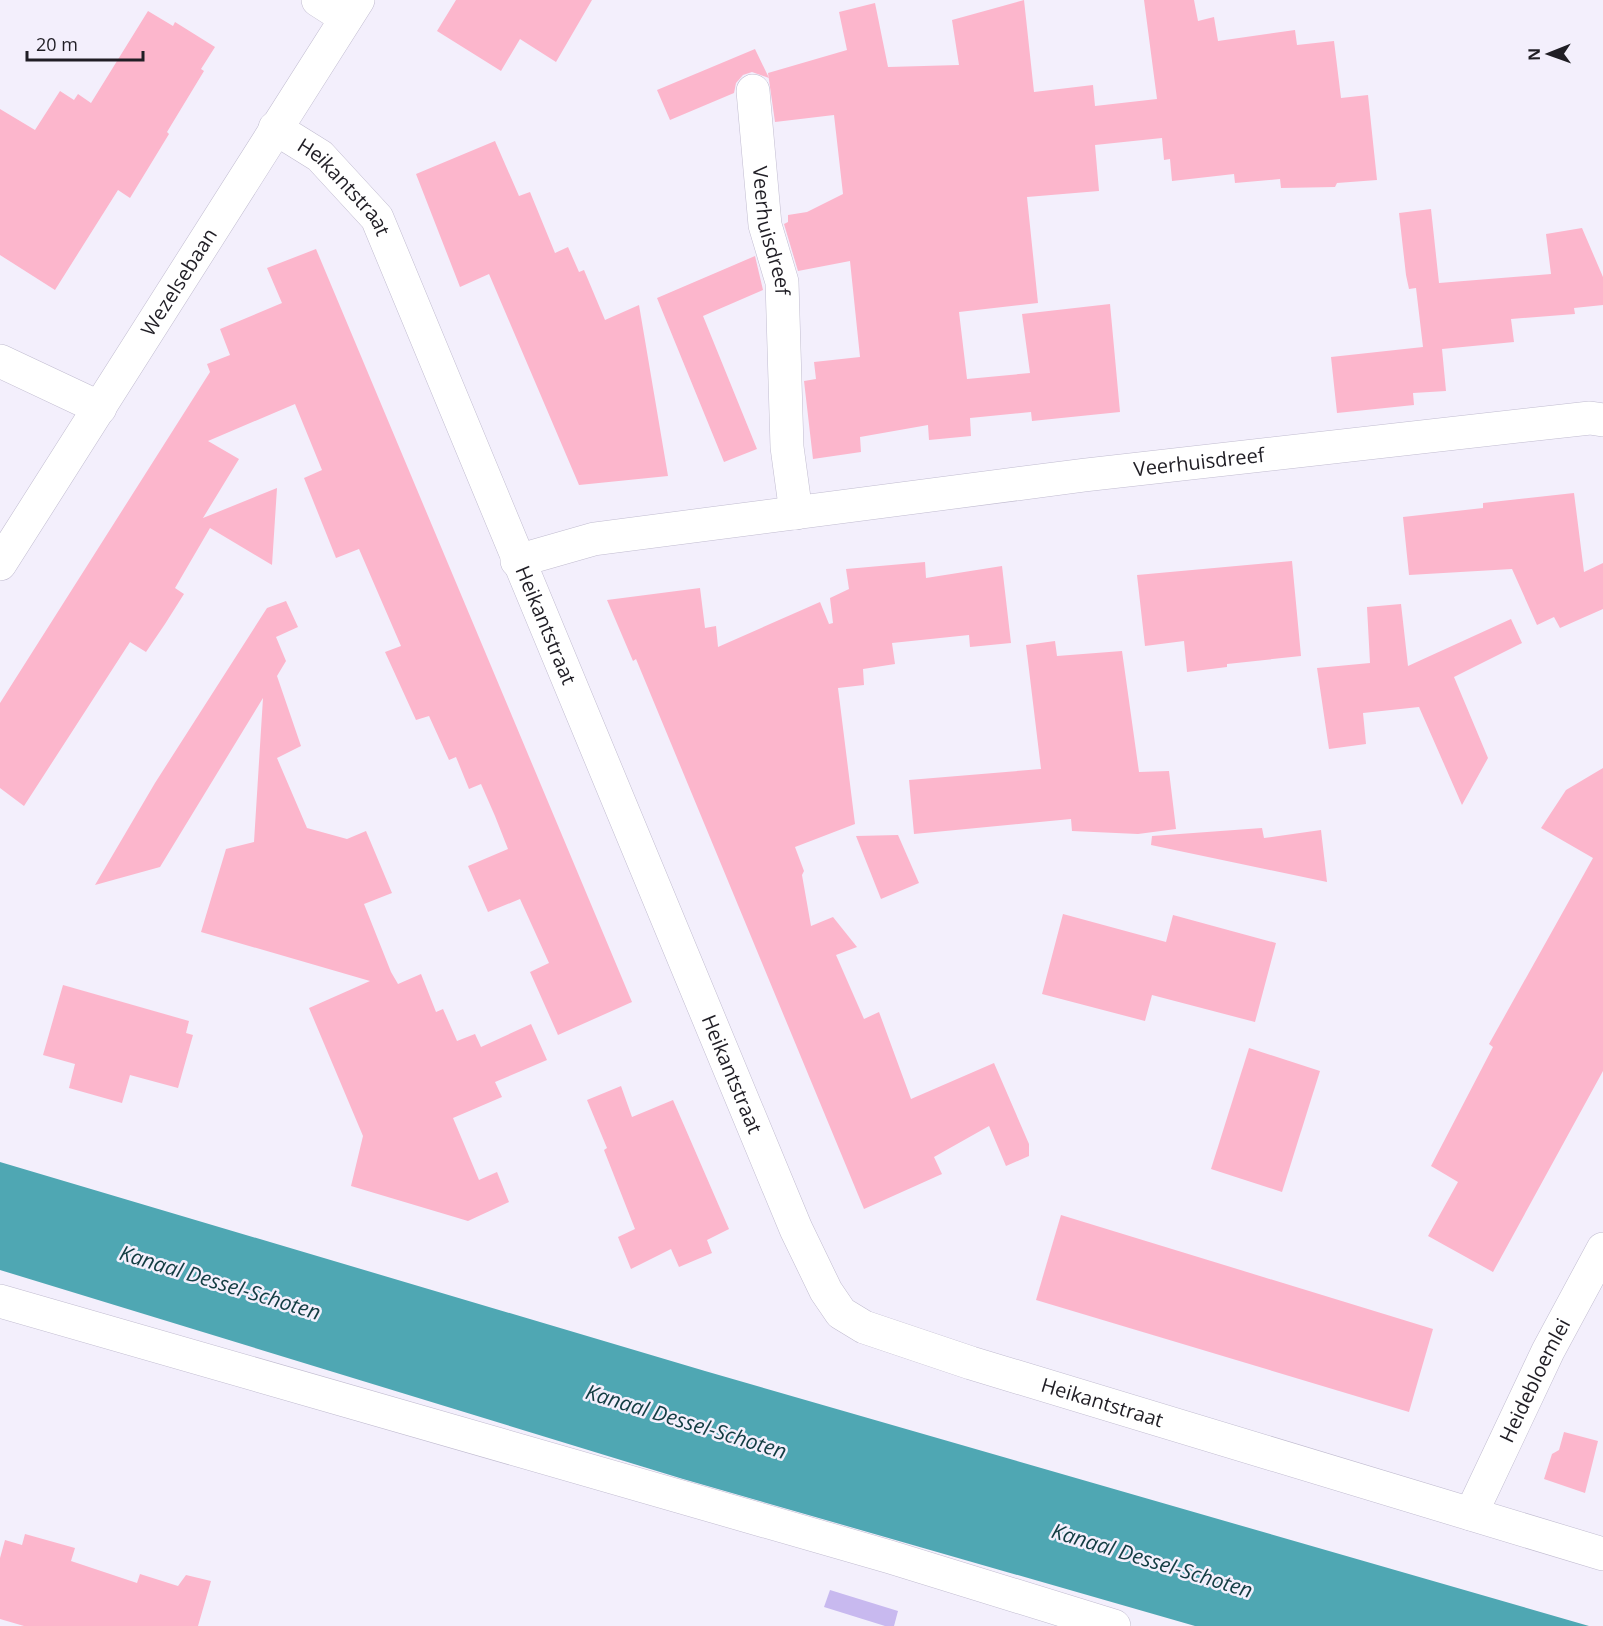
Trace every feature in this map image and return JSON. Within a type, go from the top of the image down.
[{"type":"street","points":[[318,0],[352,9]]},
{"type":"street","name":"Wezelsebaan","points":[[0,564],[352,9]]},
{"type":"street","name":"Veerhuisdreef","points":[[753,91],[765,225],[782,282],[787,447],[796,513]]},
{"type":"street","name":"Heikantstraat","points":[[275,128],[320,156],[377,218],[517,561],[796,1229],[826,1291],[841,1313],[864,1327],[971,1363],[1603,1554]]},
{"type":"street","points":[[0,361],[100,408]]},
{"type":"street","name":"Veerhuisdreef","points":[[517,561],[594,539],[1096,474],[1590,418],[1603,420]]},
{"type":"street","name":"Heidebloemlei","points":[[1471,1514],[1548,1351],[1603,1249]]},
{"type":"street","points":[[0,1301],[890,1557],[1114,1626]]},
{"type":"shaded area","points":[[830,1590],[898,1611],[894,1626],[885,1626],[824,1607]]},
{"type":"water","name":"Kanaal Dessel-Schoten","points":[[0,1162],[705,1371],[1589,1626],[1195,1626],[683,1479],[0,1270]]},
{"type":"building","points":[[456,0],[592,0],[556,62],[520,39],[501,71],[437,31]]},
{"type":"building","points":[[1024,0],[1034,92],[1093,85],[1095,106],[1157,99],[1144,0],[1194,0],[1198,21],[1214,17],[1218,41],[1295,30],[1297,45],[1334,41],[1341,98],[1368,95],[1377,180],[1337,183],[1335,187],[1281,188],[1280,179],[1235,183],[1234,174],[1172,181],[1170,159],[1164,160],[1162,138],[1095,145],[1099,191],[1027,197],[1038,303],[959,312],[967,379],[1030,373],[1022,314],[1110,304],[1120,412],[1032,421],[1031,412],[970,418],[971,436],[929,440],[928,425],[860,437],[861,452],[813,459],[804,381],[816,379],[814,362],[860,357],[850,261],[798,271],[784,224],[788,222],[788,215],[807,212],[843,194],[834,115],[775,122],[768,73],[847,50],[839,12],[875,3],[888,67],[959,65],[952,20]]},
{"type":"building","points":[[148,11],[173,26],[175,22],[215,47],[201,69],[204,71],[167,132],[169,134],[130,198],[118,190],[55,290],[0,255],[0,109],[35,130],[60,91],[74,100],[78,94],[91,103]]},
{"type":"building","points":[[755,49],[769,78],[752,72],[743,75],[736,83],[734,93],[670,120],[657,90]]},
{"type":"building","points":[[495,141],[519,196],[530,192],[555,253],[568,247],[579,272],[584,270],[605,320],[639,305],[668,476],[579,485],[489,274],[460,287],[416,174]]},
{"type":"building","points":[[1431,209],[1439,283],[1551,274],[1546,234],[1582,228],[1603,277],[1603,305],[1574,308],[1575,314],[1511,319],[1514,342],[1442,349],[1446,391],[1413,393],[1414,405],[1337,413],[1331,357],[1423,347],[1416,288],[1409,289],[1406,275],[1399,213]]},
{"type":"building","points":[[316,249],[632,1002],[558,1035],[530,972],[549,963],[520,899],[488,912],[468,866],[508,849],[495,816],[481,784],[469,789],[456,757],[449,760],[429,716],[416,720],[385,652],[401,646],[359,549],[336,558],[304,478],[322,470],[295,404],[208,441],[239,459],[203,518],[277,488],[272,565],[210,528],[175,588],[184,594],[165,624],[146,652],[130,642],[24,806],[0,788],[0,703],[210,372],[207,364],[230,355],[220,329],[282,303],[267,268]]},
{"type":"building","points":[[755,256],[763,290],[703,316],[757,449],[724,462],[657,298]]},
{"type":"building","points":[[1574,493],[1584,572],[1603,563],[1603,609],[1560,628],[1554,617],[1537,625],[1512,569],[1409,575],[1403,517],[1483,508],[1483,503]]},
{"type":"building","points":[[1292,561],[1301,656],[1227,664],[1227,667],[1187,672],[1184,641],[1145,646],[1137,575]]},
{"type":"building","points":[[925,562],[926,578],[1002,566],[1011,643],[970,647],[969,635],[892,643],[895,664],[863,669],[864,685],[838,688],[855,824],[795,847],[804,871],[802,875],[811,926],[833,917],[857,947],[836,955],[864,1019],[879,1012],[911,1099],[994,1063],[1029,1144],[1029,1156],[1006,1166],[989,1126],[934,1157],[942,1174],[864,1209],[636,659],[633,661],[607,600],[700,588],[705,628],[716,626],[718,647],[820,602],[829,624],[833,623],[830,598],[849,589],[846,569]]},
{"type":"building","points":[[286,601],[298,627],[276,637],[286,661],[277,676],[301,746],[277,758],[307,828],[347,839],[366,831],[392,893],[364,904],[398,984],[421,974],[436,1012],[443,1009],[457,1041],[475,1034],[481,1047],[531,1024],[547,1060],[495,1082],[502,1097],[453,1118],[479,1180],[497,1172],[509,1202],[468,1221],[351,1186],[363,1136],[309,1008],[370,981],[201,932],[226,849],[254,842],[263,698],[160,867],[95,885],[155,783],[267,608]]},
{"type":"building","points":[[1401,604],[1408,666],[1511,619],[1522,643],[1454,677],[1488,758],[1462,805],[1419,707],[1363,713],[1366,744],[1329,749],[1317,668],[1370,663],[1367,607]]},
{"type":"building","points":[[1055,641],[1057,656],[1122,651],[1139,772],[1169,771],[1176,829],[1138,834],[1072,831],[1071,819],[914,834],[909,780],[1041,769],[1026,645]]},
{"type":"building","points":[[1603,768],[1603,1071],[1493,1272],[1428,1236],[1458,1182],[1431,1166],[1493,1047],[1489,1044],[1593,858],[1541,828],[1566,790]]},
{"type":"building","points":[[1262,828],[1264,838],[1321,830],[1327,882],[1151,845],[1152,836]]},
{"type":"building","points":[[898,835],[919,883],[881,899],[856,836]]},
{"type":"building","points":[[1063,914],[1166,942],[1173,915],[1276,943],[1255,1022],[1152,995],[1145,1021],[1042,994]]},
{"type":"building","points":[[63,985],[189,1021],[186,1033],[193,1035],[178,1088],[130,1075],[122,1103],[69,1088],[75,1064],[43,1055]]},
{"type":"building","points":[[1249,1048],[1320,1071],[1282,1192],[1211,1169]]},
{"type":"building","points":[[621,1086],[632,1117],[673,1100],[729,1229],[707,1240],[712,1253],[679,1267],[671,1249],[631,1269],[618,1237],[635,1229],[604,1150],[607,1148],[587,1100]]},
{"type":"building","points":[[1061,1215],[1433,1329],[1409,1412],[1036,1300]]},
{"type":"building","points":[[1564,1432],[1598,1441],[1585,1493],[1544,1479],[1552,1454],[1559,1450]]},
{"type":"building","points":[[25,1534],[75,1548],[71,1561],[137,1583],[140,1574],[178,1586],[186,1575],[211,1581],[198,1626],[24,1626],[0,1619],[0,1558],[5,1540],[22,1545]]}]
